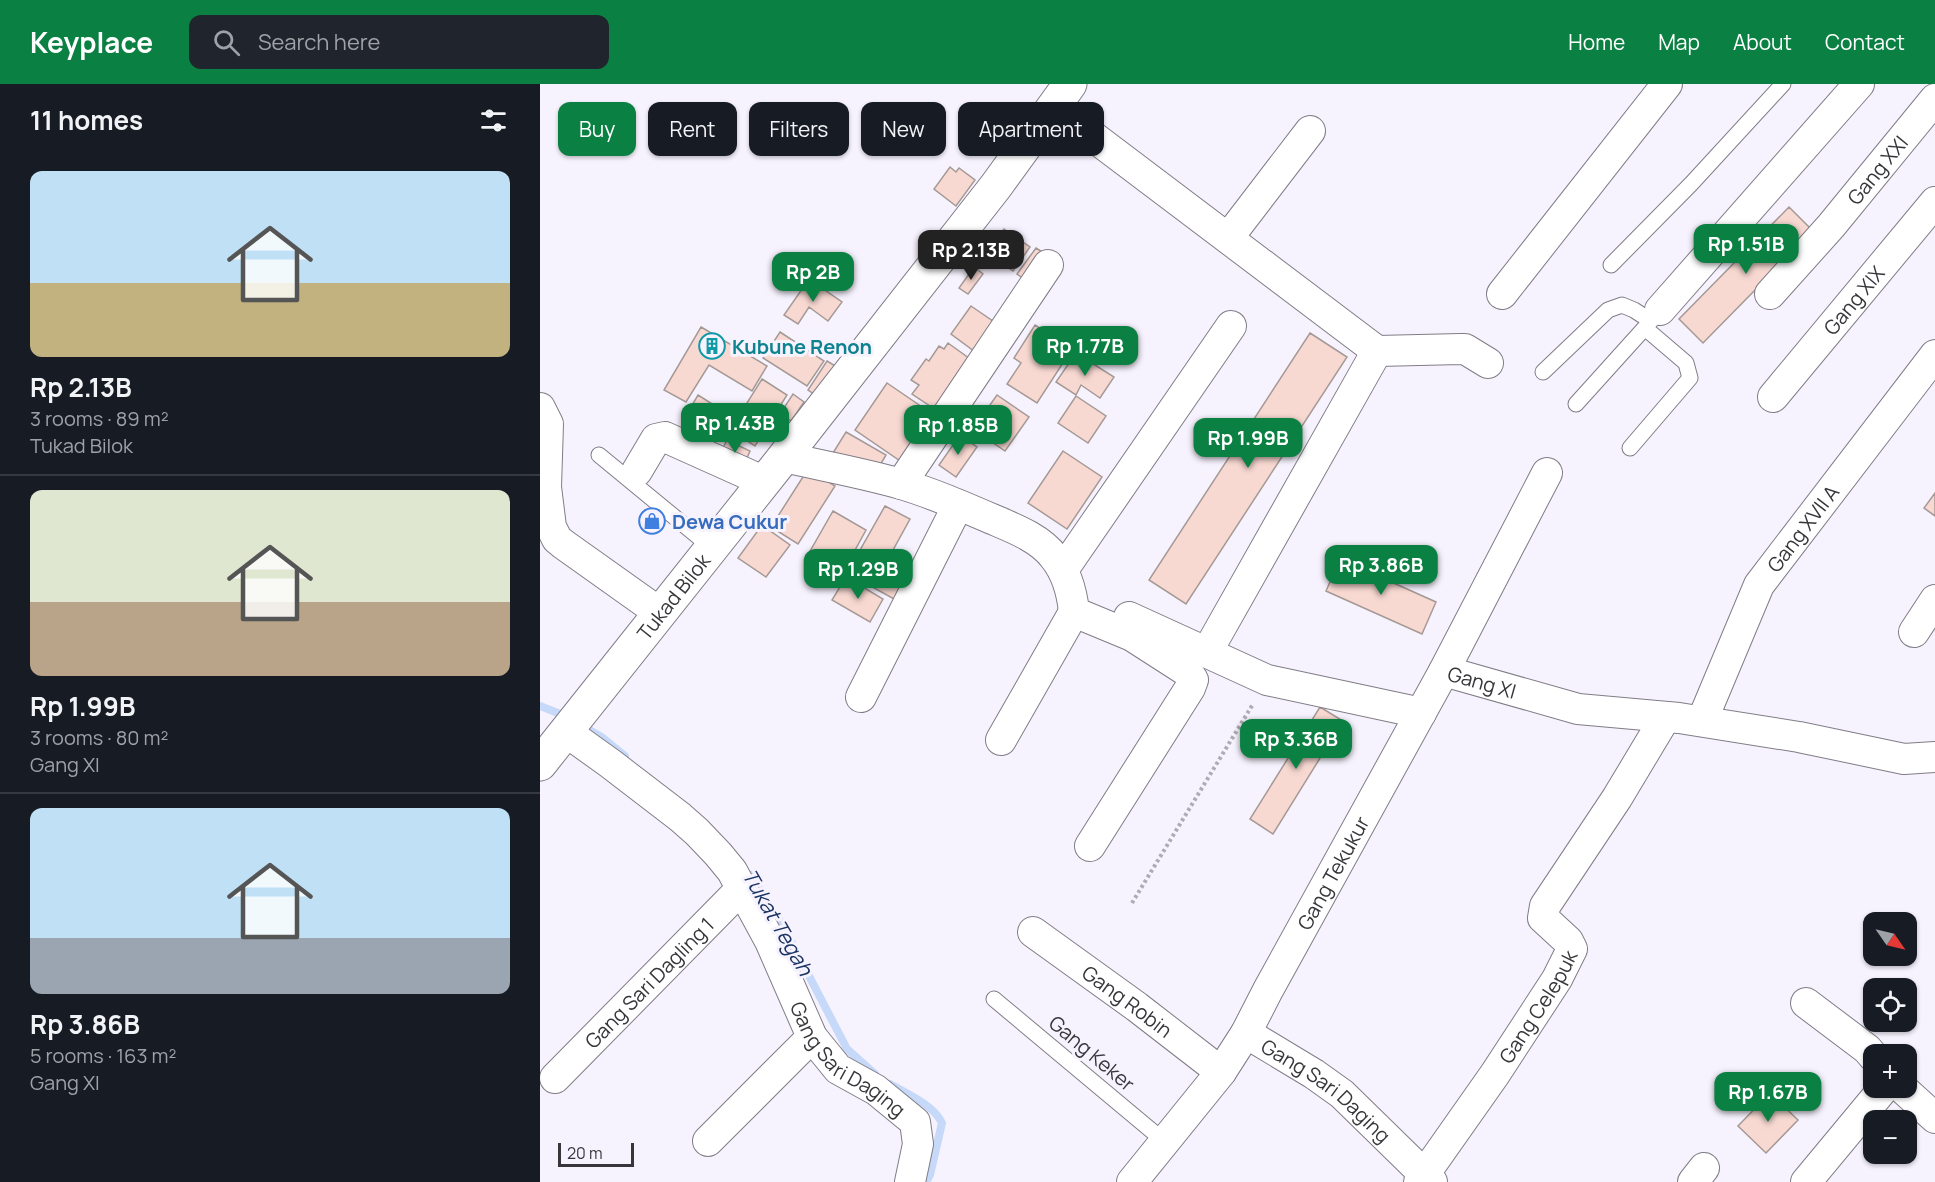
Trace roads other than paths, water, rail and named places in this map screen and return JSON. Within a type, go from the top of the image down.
[{"type":"street","points":[[1502,294],[1666,84]]},
{"type":"street","points":[[1652,320],[1859,84]]},
{"type":"street","points":[[1062,95],[1228,238],[1377,351],[1466,349],[1488,363]]},
{"type":"street","name":"Tukad Bilok","points":[[540,764],[996,186],[1062,95]]},
{"type":"street","name":"Gang XXI","points":[[1770,294],[1831,226],[1935,99]]},
{"type":"street","points":[[1228,238],[1310,131]]},
{"type":"street","name":"Gang XIX","points":[[1773,397],[1935,202]]},
{"type":"street","points":[[902,484],[1048,265]]},
{"type":"street","points":[[1001,740],[1070,592],[1231,326]]},
{"type":"street","points":[[1207,652],[1377,351]]},
{"type":"street","name":"Gang XVII A","points":[[1702,721],[1759,585],[1935,355]]},
{"type":"street","points":[[540,408],[548,424],[543,489],[551,527],[557,539],[660,613]]},
{"type":"street","points":[[637,471],[656,439],[665,437],[763,482]]},
{"type":"street","points":[[784,457],[902,484],[1014,528],[1039,543],[1054,556],[1070,592],[1188,672],[1193,680],[1190,688],[1090,846]]},
{"type":"street","points":[[1444,671],[1547,473]]},
{"type":"street","points":[[861,697],[958,505]]},
{"type":"street","points":[[1070,592],[1267,680],[1421,713]]},
{"type":"street","points":[[1914,632],[1935,600]]},
{"type":"street","name":"Gang XI","points":[[1421,713],[1444,671],[1578,709],[1702,721],[1799,737],[1904,759],[1935,757]]},
{"type":"street","name":"Gang Tekukur","points":[[1246,1034],[1421,713]]},
{"type":"street","name":"Gang Celepuk","points":[[1425,1180],[1557,979],[1572,949],[1568,941],[1543,918],[1545,906],[1617,798],[1665,718]]},
{"type":"street","name":"Gang Sari Daging","points":[[574,719],[611,764],[697,832],[732,871],[770,941],[812,1037],[838,1069],[876,1090],[915,1122],[918,1144],[910,1182]]},
{"type":"street","name":"Gang Sari Dagling 1","points":[[555,1078],[742,888]]},
{"type":"street","name":"Gang Robin","points":[[1033,932],[1137,1007],[1221,1072]]},
{"type":"street","points":[[1806,1003],[1863,1046]]},
{"type":"street","name":"Gang Sari Daging","points":[[1132,1182],[1221,1072],[1246,1034],[1314,1074],[1342,1094],[1425,1180]]},
{"type":"street","points":[[708,1141],[812,1037]]},
{"type":"street","points":[[1806,1182],[1876,1098]]},
{"type":"street","points":[[1913,1098],[1935,1118]]},
{"type":"lane","points":[[1611,265],[1691,184],[1783,84]]},
{"type":"lane","points":[[1543,372],[1608,310],[1622,305],[1652,320],[1686,363],[1690,378],[1630,448]]},
{"type":"lane","points":[[1576,404],[1652,320]]},
{"type":"lane","points":[[599,455],[712,548]]},
{"type":"lane","name":"Gang Keker","points":[[994,999],[1164,1140]]},
{"type":"waterway","name":"Tukat Tegah","points":[[540,706],[568,717]]},
{"type":"waterway","name":"Tukat Tegah","points":[[581,725],[603,738],[625,756]]},
{"type":"waterway","name":"Tukat Tegah","points":[[751,875],[782,924],[847,1049],[875,1074]]},
{"type":"waterway","name":"Tukat Tegah","points":[[890,1084],[927,1105],[942,1123],[930,1175],[926,1182]]},
{"type":"place","name":"Kubune Renon","points":[[712,346]]},
{"type":"place","name":"Dewa Cukur","points":[[652,521]]}]
